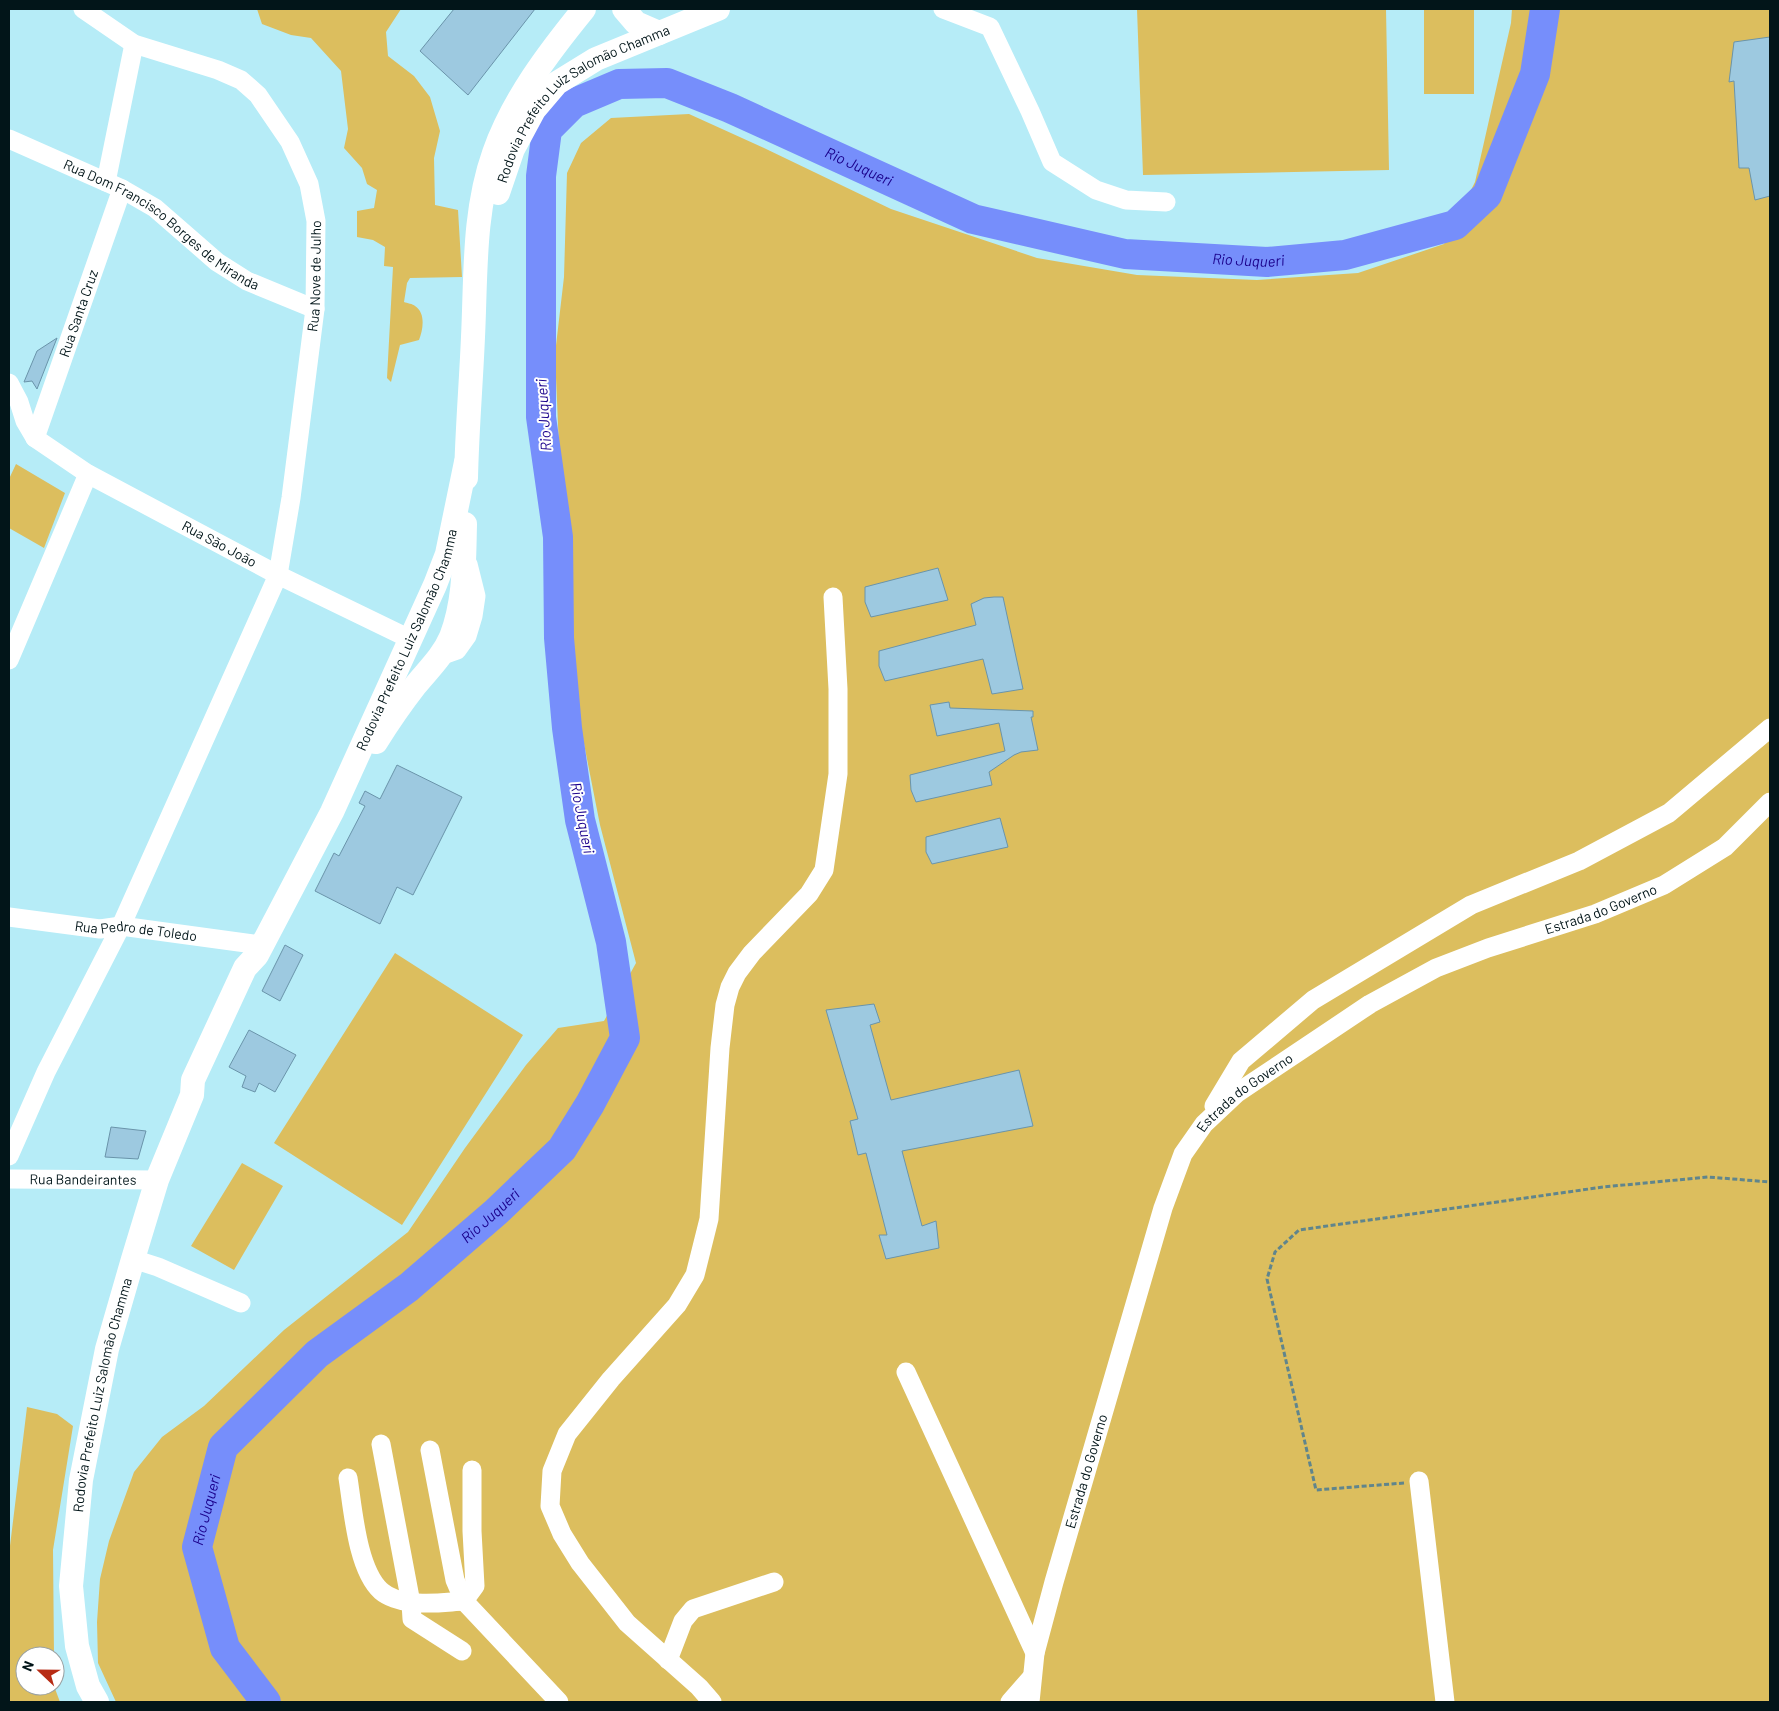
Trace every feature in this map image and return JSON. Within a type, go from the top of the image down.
[{"type":"main road","name":"Rodovia Prefeito Luiz Salomão Chamma","points":[[332,812],[389,722],[416,684],[440,656],[451,637],[458,615],[463,581],[466,462],[481,198],[494,152],[520,96],[557,43],[584,9]]},
{"type":"main road","points":[[624,9],[636,23],[659,33]]},
{"type":"main road","name":"Rodovia Prefeito Luiz Salomão Chamma","points":[[476,261],[513,149],[534,110],[557,83],[596,59],[718,9]]},
{"type":"main road","name":"Rodovia Prefeito Luiz Salomão Chamma","points":[[97,1702],[88,1686],[77,1646],[71,1586],[74,1536],[80,1480],[107,1349],[133,1259],[157,1180],[192,1095],[202,1086],[256,972],[259,950],[332,812],[435,585],[447,554],[466,462]]},
{"type":"main road","points":[[389,722],[409,662],[411,651],[410,639]]},
{"type":"street","name":"Rua Nove de Julho","points":[[9,1156],[46,1072],[121,926],[278,575],[291,498],[315,309],[316,221],[309,184],[290,142],[258,95],[241,80],[218,70],[134,44],[83,9]]},
{"type":"street","points":[[942,9],[990,27],[1052,162],[1096,190],[1126,200],[1166,202]]},
{"type":"street","name":"Rua Santa Cruz","points":[[35,438],[114,185],[134,44]]},
{"type":"street","name":"Rua Dom Francisco Borges de Miranda","points":[[9,140],[114,185],[155,208],[217,262],[247,281],[315,309]]},
{"type":"street","points":[[9,383],[25,421],[35,438]]},
{"type":"street","name":"Rua São João","points":[[35,438],[88,474],[278,575],[410,639]]},
{"type":"street","points":[[9,660],[88,474]]},
{"type":"street","points":[[712,1702],[699,1687],[627,1623],[580,1563],[562,1534],[550,1506],[552,1471],[567,1434],[611,1379],[677,1305],[695,1275],[709,1219],[720,1048],[725,1005],[730,987],[737,973],[752,953],[809,894],[824,870],[838,774],[838,689],[833,597]]},
{"type":"street","points":[[1204,1124],[1241,1061],[1313,1000],[1471,905],[1579,861],[1669,813],[1770,728]]},
{"type":"street","name":"Estrada do Governo","points":[[1030,1702],[1035,1653],[1110,1386],[1163,1208],[1183,1154],[1204,1124],[1237,1093],[1370,1004],[1436,968],[1488,948],[1595,914],[1664,885],[1725,847],[1770,802]]},
{"type":"street","name":"Rua Pedro de Toledo","points":[[9,917],[100,929],[121,926],[259,950]]},
{"type":"street","name":"Rua Bandeirantes","points":[[9,1179],[157,1180]]},
{"type":"street","points":[[133,1259],[158,1267],[241,1303]]},
{"type":"street","points":[[906,1372],[1035,1653]]},
{"type":"street","points":[[381,1444],[411,1603],[412,1618],[462,1651]]},
{"type":"street","points":[[430,1450],[455,1580],[464,1601],[559,1702]]},
{"type":"street","points":[[464,1601],[475,1586],[472,1530],[472,1470]]},
{"type":"street","points":[[348,1478],[360,1553],[371,1577],[381,1591],[393,1598],[411,1603],[464,1601]]},
{"type":"street","points":[[1419,1481],[1445,1702]]},
{"type":"street","points":[[668,1660],[683,1621],[693,1609],[774,1582]]},
{"type":"street","points":[[1010,1702],[1032,1677]]},
{"type":"path","points":[[1419,1481],[1316,1490],[1267,1279],[1275,1252],[1299,1230],[1613,1186],[1708,1177],[1770,1182]]},
{"type":"shaded area","points":[[257,9],[401,9],[386,32],[388,56],[414,76],[430,97],[440,131],[434,158],[435,205],[458,210],[462,277],[410,278],[407,283],[404,302],[414,305],[421,313],[422,331],[419,340],[400,345],[391,382],[387,378],[393,267],[384,266],[385,247],[373,240],[357,237],[357,211],[374,208],[377,190],[367,184],[362,168],[344,148],[348,129],[341,71],[311,38],[291,35],[262,24]]},
{"type":"shaded area","points":[[1137,9],[1386,9],[1389,170],[1143,175]]},
{"type":"shaded area","points":[[1424,9],[1474,9],[1474,94],[1424,94]]},
{"type":"shaded area","points":[[1512,9],[1770,9],[1770,1702],[116,1702],[98,1663],[97,1622],[100,1579],[109,1541],[134,1472],[162,1437],[204,1406],[284,1330],[408,1232],[465,1148],[526,1065],[558,1028],[604,1021],[636,963],[600,825],[574,693],[571,538],[559,448],[555,354],[564,277],[567,173],[581,143],[611,118],[689,114],[891,209],[1037,258],[1137,275],[1257,280],[1358,273],[1444,244],[1475,182],[1511,23]]},
{"type":"shaded area","points":[[16,464],[65,493],[44,548],[9,528],[9,479]]},
{"type":"shaded area","points":[[395,953],[523,1035],[402,1225],[274,1143]]},
{"type":"shaded area","points":[[242,1163],[283,1186],[234,1270],[191,1246]]},
{"type":"shaded area","points":[[27,1407],[57,1414],[73,1426],[53,1550],[54,1646],[15,1646],[15,1696],[58,1696],[60,1702],[9,1702],[9,1554]]},
{"type":"building","points":[[454,9],[535,9],[468,95],[420,51]]},
{"type":"building","points":[[1770,37],[1770,196],[1755,200],[1749,168],[1739,168],[1734,81],[1729,82],[1734,42]]},
{"type":"building","points":[[57,338],[37,389],[32,381],[24,382],[37,351]]},
{"type":"building","points":[[938,568],[948,600],[871,617],[865,602],[865,587]]},
{"type":"building","points":[[1003,597],[1023,689],[992,694],[983,659],[885,681],[879,666],[879,651],[976,625],[971,604],[984,598]]},
{"type":"building","points":[[949,702],[950,708],[1033,711],[1033,717],[1031,717],[1038,750],[1021,752],[1014,755],[989,772],[992,785],[916,802],[911,790],[910,775],[1005,751],[999,723],[937,736],[930,705]]},
{"type":"building","points":[[397,765],[462,797],[413,895],[397,887],[380,924],[315,891],[334,853],[339,856],[365,806],[359,803],[365,791],[380,799]]},
{"type":"building","points":[[1000,818],[1008,847],[932,864],[926,852],[926,837]]},
{"type":"building","points":[[285,945],[303,955],[280,1001],[262,991]]},
{"type":"building","points":[[874,1004],[880,1022],[870,1025],[891,1100],[1019,1070],[1033,1126],[902,1151],[922,1226],[936,1221],[939,1248],[886,1259],[879,1235],[887,1235],[866,1153],[858,1155],[850,1121],[858,1119],[826,1010]]},
{"type":"building","points":[[249,1030],[296,1055],[275,1092],[259,1083],[255,1092],[242,1087],[246,1076],[229,1067]]},
{"type":"building","points":[[111,1127],[146,1131],[138,1159],[105,1157]]},
{"type":"waterway","name":"Rio Juqueri","points":[[266,1702],[225,1648],[197,1547],[223,1447],[317,1354],[409,1287],[496,1212],[562,1149],[590,1104],[625,1038],[611,942],[580,820],[567,728],[559,638],[558,537],[541,417],[541,176],[547,130],[574,103],[619,84],[667,83],[730,108],[973,219],[1125,254],[1267,262],[1345,255],[1455,225],[1487,195],[1535,74],[1545,9]]}]
